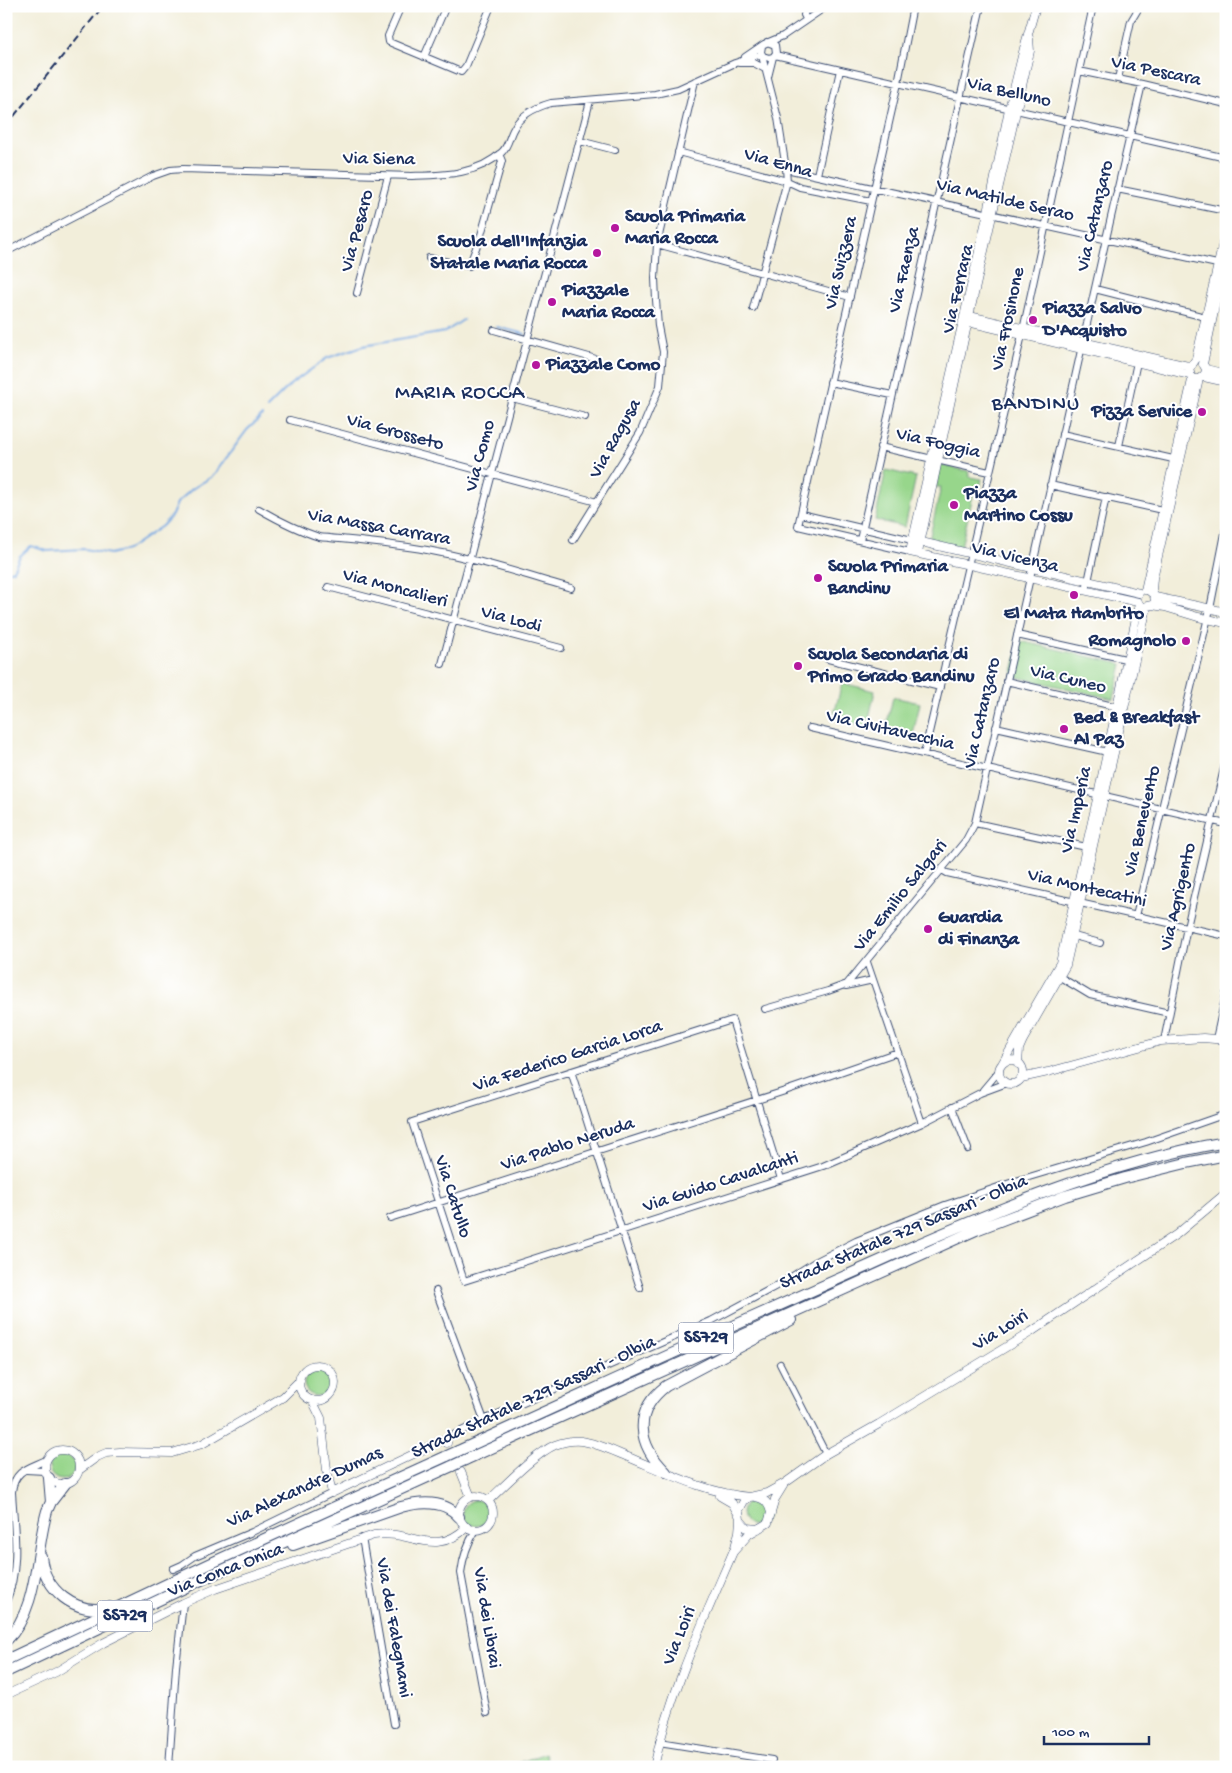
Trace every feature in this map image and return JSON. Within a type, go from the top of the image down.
[{"type":"highway","name":"Strada Statale 729 Sassari - Olbia","points":[[6,1660],[792,1299],[1008,1206],[1064,1184],[1098,1174],[1226,1142]]},
{"type":"highway","name":"Strada Statale 729 Sassari - Olbia","points":[[6,1672],[244,1561],[457,1469],[465,1460],[976,1230],[1064,1196],[1186,1162],[1226,1155]]},
{"type":"highway","points":[[1186,1162],[1226,1161]]},
{"type":"highway","points":[[666,1472],[654,1461],[648,1452],[642,1424],[652,1399],[658,1393],[682,1378],[853,1286]]},
{"type":"highway","points":[[47,1475],[50,1502]]},
{"type":"highway","points":[[6,1641],[21,1619],[28,1600],[44,1521],[50,1502],[65,1484]]},
{"type":"highway","points":[[244,1561],[417,1503],[442,1505],[451,1509],[459,1517]]},
{"type":"highway","points":[[40,1548],[42,1564],[48,1579],[57,1594],[71,1603],[87,1608],[101,1609],[132,1601]]},
{"type":"street","points":[[401,6],[388,36],[390,42],[461,72],[466,66],[491,6]]},
{"type":"street","points":[[424,57],[446,6]]},
{"type":"street","points":[[806,6],[804,14],[806,19]]},
{"type":"street","name":"Via Siena","points":[[736,63],[764,44],[783,36],[827,6]]},
{"type":"street","name":"Via Svizzera","points":[[798,526],[914,6]]},
{"type":"street","name":"Via Faenza","points":[[860,540],[981,6]]},
{"type":"street","name":"Via Ferrara","points":[[914,552],[1012,110],[1030,51],[1029,32],[1036,6]]},
{"type":"street","name":"Via Frosinone","points":[[924,754],[1022,331],[1093,6]]},
{"type":"street","points":[[1118,79],[1132,21],[1140,6]]},
{"type":"street","name":"Via Siena","points":[[775,53],[793,29]]},
{"type":"street","name":"Via Belluno","points":[[764,44],[773,43],[775,53],[786,58],[1226,158]]},
{"type":"street","points":[[753,308],[787,181],[778,118],[762,55],[764,44]]},
{"type":"street","points":[[762,55],[767,58],[775,53]]},
{"type":"street","points":[[768,78],[775,53]]},
{"type":"street","name":"Via Siena","points":[[6,252],[153,176],[170,170],[388,176],[443,175],[470,170],[499,154],[507,145],[514,127],[522,117],[532,110],[551,103],[655,94],[678,89],[736,63],[762,55]]},
{"type":"street","points":[[736,63],[754,63],[765,69]]},
{"type":"street","points":[[818,175],[840,70]]},
{"type":"street","name":"Via Pescara","points":[[1080,72],[1142,84],[1226,104]]},
{"type":"street","name":"Via Ragusa","points":[[574,540],[640,432],[660,386],[663,352],[658,326],[655,269],[658,244],[695,81]]},
{"type":"street","name":"Via Catanzaro","points":[[975,823],[1142,84]]},
{"type":"street","name":"Via Como","points":[[442,664],[590,101]]},
{"type":"street","points":[[580,141],[615,150]]},
{"type":"street","name":"Via Enna","points":[[678,152],[787,181],[800,187],[871,201]]},
{"type":"street","points":[[429,258],[469,266],[481,235],[502,161],[499,154]]},
{"type":"street","name":"Via Enna","points":[[786,169],[874,187]]},
{"type":"street","name":"Via Pesaro","points":[[357,293],[388,176]]},
{"type":"street","name":"Via Matilde Serao","points":[[874,187],[1222,265]]},
{"type":"street","points":[[1117,189],[1226,211]]},
{"type":"street","name":"Via Imperia","points":[[1001,1068],[1060,963],[1069,935],[1130,660],[1153,578],[1197,371],[1222,265],[1226,230]]},
{"type":"street","points":[[658,244],[850,297]]},
{"type":"street","name":"Via Imperia","points":[[1146,599],[1173,459],[1197,371],[1205,317],[1226,254]]},
{"type":"street","points":[[1095,289],[1205,317]]},
{"type":"street","points":[[965,318],[1082,345],[1188,366],[1226,382]]},
{"type":"street","points":[[494,330],[596,359]]},
{"type":"street","points":[[1082,345],[1137,362],[1226,374]]},
{"type":"street","points":[[1119,446],[1137,362]]},
{"type":"street","points":[[830,382],[892,395]]},
{"type":"street","points":[[512,398],[585,417]]},
{"type":"street","name":"Via Grosseto","points":[[290,420],[597,502]]},
{"type":"street","points":[[1062,434],[1173,459]]},
{"type":"street","name":"Via Foggia","points":[[880,447],[989,472]]},
{"type":"street","points":[[1050,485],[1162,510]]},
{"type":"street","points":[[1086,591],[1106,497]]},
{"type":"street","name":"Via Massa Carrara","points":[[259,509],[282,522],[319,537],[411,547],[469,559],[571,588]]},
{"type":"street","name":"Via Vicenza","points":[[801,514],[1089,581],[1165,607],[1226,623]]},
{"type":"street","name":"Via Vicenza","points":[[798,526],[1086,591],[1226,612]]},
{"type":"street","name":"Via Benevento","points":[[1136,916],[1210,609],[1226,528]]},
{"type":"street","name":"Via Moncalieri","points":[[328,587],[453,620]]},
{"type":"street","name":"Via Lodi","points":[[453,620],[561,648]]},
{"type":"street","points":[[1017,635],[1130,660]]},
{"type":"street","points":[[828,659],[940,687]]},
{"type":"street","name":"Via Cuneo","points":[[1006,681],[1120,708]]},
{"type":"street","points":[[996,726],[1110,753]]},
{"type":"street","name":"Via Civitavecchia","points":[[810,728],[1226,824]]},
{"type":"street","name":"Via Agrigento","points":[[1164,1040],[1187,928],[1226,760]]},
{"type":"street","points":[[975,823],[1089,847]]},
{"type":"street","name":"Via Emilio Salgari","points":[[845,986],[867,962],[966,840],[975,823]]},
{"type":"street","name":"Via Montecatini","points":[[942,870],[1226,936]]},
{"type":"street","points":[[1069,935],[1100,943]]},
{"type":"street","name":"Via Imperia","points":[[1020,1065],[1019,1048],[1066,965],[1069,935]]},
{"type":"street","points":[[867,962],[922,1123]]},
{"type":"street","points":[[1060,977],[1090,995],[1169,1013]]},
{"type":"street","name":"Via Emilio Salgari","points":[[765,1009],[873,980]]},
{"type":"street","points":[[1216,1040],[1226,994]]},
{"type":"street","name":"Via Federico Garcia Lorca","points":[[412,1122],[732,1020],[756,1100]]},
{"type":"street","points":[[1048,1072],[1027,1071],[1012,1061],[1001,1068],[1000,1077],[1008,1083],[1015,1083],[1021,1078],[1048,1072],[1164,1040],[1203,1038],[1226,1040]]},
{"type":"street","name":"Via Pablo Neruda","points":[[390,1218],[756,1100],[898,1052]]},
{"type":"street","points":[[1020,1065],[1022,1070],[1021,1078]]},
{"type":"street","name":"Via Guido Cavalcanti","points":[[980,1093],[1001,1068]]},
{"type":"street","points":[[571,1071],[640,1288]]},
{"type":"street","name":"Via Guido Cavalcanti","points":[[464,1282],[841,1160],[922,1123],[980,1093],[1008,1083]]},
{"type":"street","points":[[756,1100],[781,1179]]},
{"type":"street","points":[[952,1107],[968,1149]]},
{"type":"street","name":"Via Alexandre Dumas","points":[[173,1569],[195,1556],[269,1524],[446,1441],[484,1420],[711,1321],[780,1284],[813,1263],[880,1232],[945,1205],[1019,1180],[1146,1142],[1226,1114]]},
{"type":"street","name":"Via Catullo","points":[[412,1122],[464,1282]]},
{"type":"street","name":"Via Loiri","points":[[751,1497],[766,1493],[785,1483],[826,1454],[1031,1332],[1176,1234],[1226,1193]]},
{"type":"street","points":[[436,1292],[484,1420]]},
{"type":"street","points":[[780,1364],[826,1454]]},
{"type":"street","points":[[321,1418],[327,1398],[332,1392],[335,1382],[326,1368],[310,1367],[302,1374],[300,1390],[312,1400],[319,1401],[327,1398]]},
{"type":"street","points":[[79,1470],[106,1453],[155,1454],[172,1453],[187,1449],[220,1434],[283,1396],[300,1380]]},
{"type":"street","points":[[283,1396],[304,1395]]},
{"type":"street","points":[[312,1400],[321,1418],[327,1470],[332,1493]]},
{"type":"street","points":[[488,1501],[549,1448],[571,1441],[580,1441],[600,1446],[710,1490],[734,1496],[763,1499],[767,1502],[771,1513],[768,1523],[758,1529],[747,1528],[732,1504],[710,1490]]},
{"type":"street","points":[[6,1602],[12,1586],[15,1562],[13,1482],[18,1474],[25,1470],[46,1460],[58,1450],[69,1451],[79,1463],[79,1470],[74,1480],[65,1484],[55,1483],[47,1475],[25,1470]]},
{"type":"street","points":[[74,1455],[97,1457]]},
{"type":"street","points":[[46,1460],[47,1475]]},
{"type":"street","points":[[457,1469],[471,1496]]},
{"type":"street","name":"Via Loiri","points":[[771,1513],[775,1498],[785,1483]]},
{"type":"street","points":[[471,1496],[478,1496],[488,1501],[492,1509],[492,1517],[485,1528],[476,1530],[467,1527],[459,1517],[461,1505],[471,1496]]},
{"type":"street","points":[[734,1552],[739,1532],[740,1505],[751,1497]]},
{"type":"street","name":"Via Conca Onica","points":[[6,1695],[56,1672],[103,1643],[216,1589],[362,1538],[386,1533],[447,1542],[455,1538],[467,1527]]},
{"type":"street","name":"Via Loiri","points":[[654,1767],[659,1742],[679,1682],[734,1552],[749,1534],[758,1529]]},
{"type":"street","name":"Via dei Librai","points":[[476,1530],[469,1540],[463,1556],[461,1573],[487,1713]]},
{"type":"street","name":"Via dei Falegnami","points":[[362,1538],[394,1724]]},
{"type":"street","points":[[169,1767],[183,1604]]},
{"type":"street","points":[[659,1742],[772,1760]]},
{"type":"green space","name":"Piazza Martino Cossu","points":[[941,465],[968,471],[970,477],[982,479],[980,489],[974,491],[961,547],[929,540],[941,487],[936,487]]},
{"type":"green space","points":[[886,470],[916,477],[905,527],[875,520]]},
{"type":"green space","points":[[1020,641],[1122,664],[1114,699],[1012,676]]},
{"type":"green space","points":[[842,683],[875,691],[867,727],[833,719]]},
{"type":"green space","points":[[893,697],[920,703],[912,739],[885,732]]},
{"type":"green space","points":[[317,1370],[326,1374],[330,1383],[326,1392],[317,1396],[308,1392],[304,1383],[308,1374]]},
{"type":"green space","points":[[62,1454],[71,1458],[75,1467],[71,1476],[62,1480],[53,1476],[49,1467],[53,1458]]},
{"type":"green space","points":[[476,1500],[485,1504],[489,1513],[485,1522],[476,1526],[467,1522],[463,1513],[467,1504]]},
{"type":"green space","points":[[755,1500],[764,1504],[768,1513],[764,1522],[755,1526],[746,1522],[742,1513],[746,1504]]},
{"type":"green space","points":[[545,1753],[550,1767],[508,1767]]},
{"type":"waterway","points":[[267,408],[291,384],[327,358],[363,346],[445,332],[463,320]]},
{"type":"waterway","points":[[497,327],[525,334]]},
{"type":"waterway","points":[[6,572],[13,570],[20,556],[31,546],[47,551],[85,549],[110,554],[127,550],[162,526],[172,515],[177,503],[192,489],[213,476],[247,430],[262,416]]},
{"type":"railway","points":[[6,126],[103,6]]},
{"type":"place","name":"Scuola Primaria Maria Rocca","points":[[615,228]]},
{"type":"place","name":"Scuola dell'Infanzia Statale Maria Rocca","points":[[597,253]]},
{"type":"place","name":"Piazzale Maria Rocca","points":[[552,302]]},
{"type":"place","name":"Piazza Salvo D'Acquisto","points":[[1033,320]]},
{"type":"place","name":"Piazzale Como","points":[[536,365]]},
{"type":"place","name":"Pizza Service","points":[[1202,412]]},
{"type":"place","name":"Piazza Martino Cossu","points":[[954,505]]},
{"type":"place","name":"Scuola Primaria Bandinu","points":[[818,578]]},
{"type":"place","name":"El Mata Hambrito","points":[[1074,595]]},
{"type":"place","name":"Romagnolo","points":[[1186,641]]},
{"type":"place","name":"Scuola Secondaria di Primo Grado Bandinu","points":[[798,666]]},
{"type":"place","name":"Bed & Breakfast Al Paz","points":[[1064,729]]},
{"type":"place","name":"Guardia di Finanza","points":[[928,929]]},
{"type":"district","name":"MARIA ROCCA","points":[[460,394]]},
{"type":"district","name":"BANDINU","points":[[1036,405]]}]
